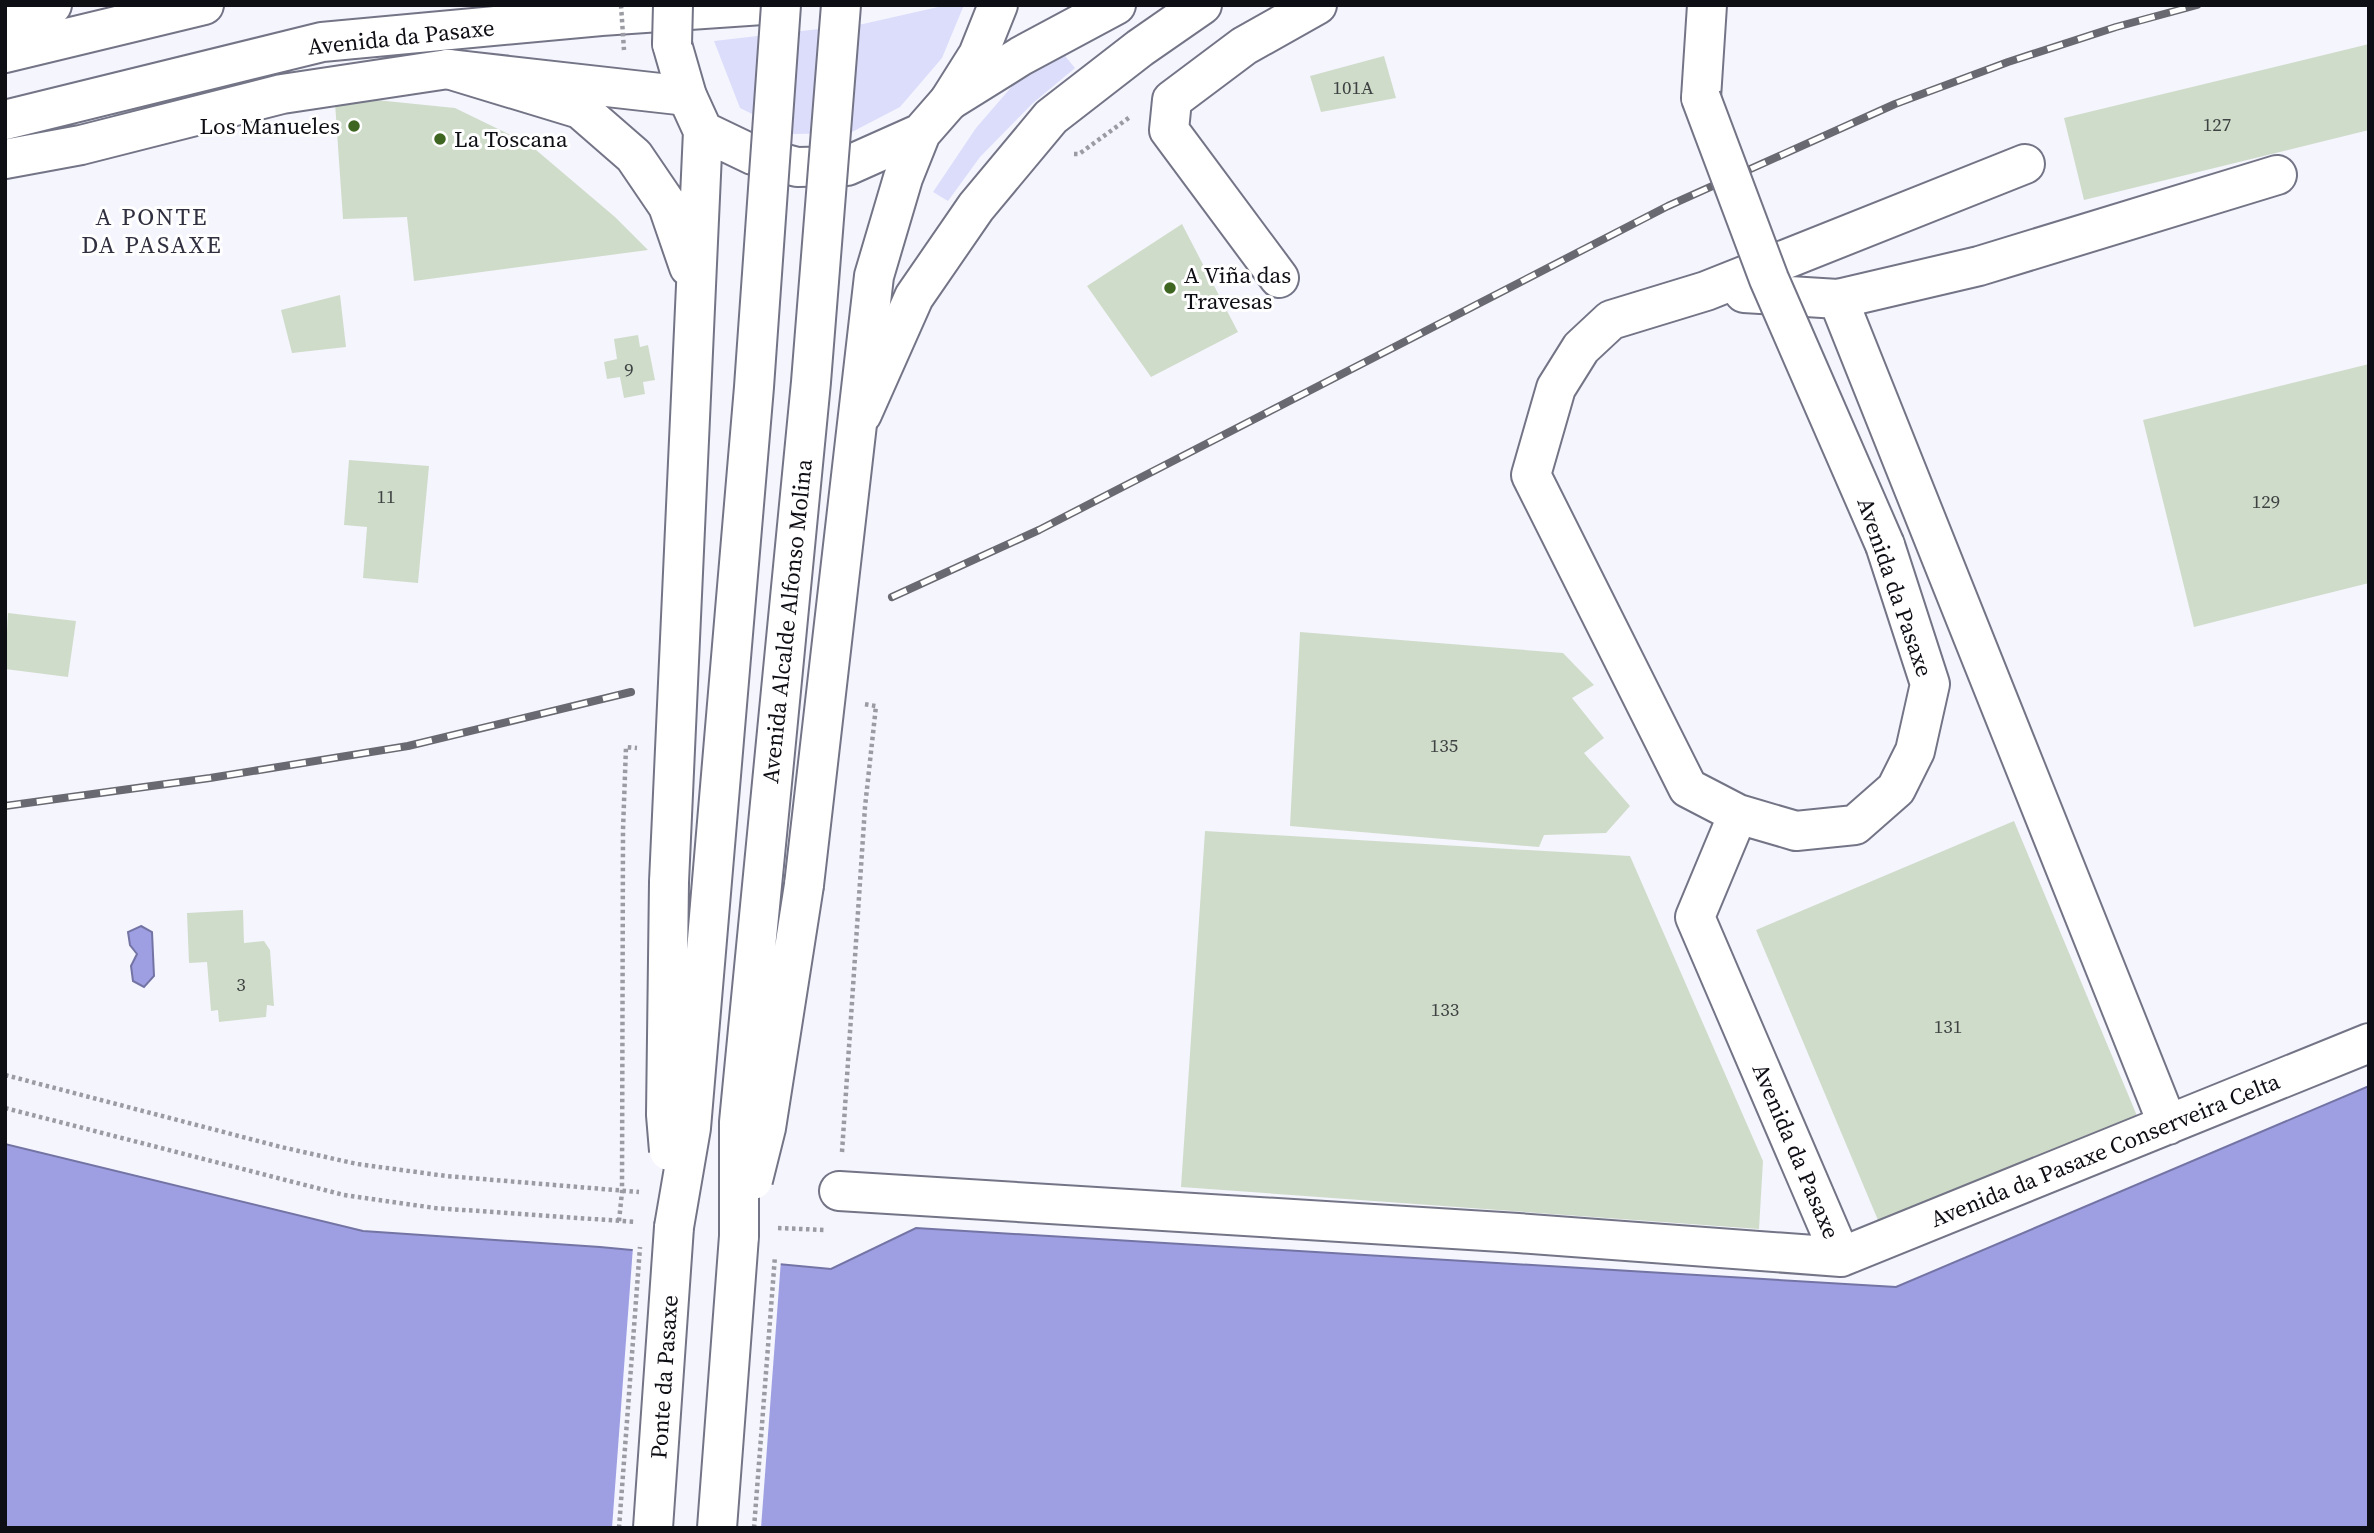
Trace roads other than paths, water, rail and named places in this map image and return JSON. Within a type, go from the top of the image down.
[{"type":"main road","points":[[5,17],[52,5]]},
{"type":"main road","points":[[5,53],[204,5]]},
{"type":"main road","points":[[660,1225],[666,1115],[669,882],[704,131],[687,96],[672,44],[673,5]]},
{"type":"main road","name":"Avenida da Pasaxe","points":[[5,120],[322,42],[601,16],[763,5]]},
{"type":"main road","points":[[660,1225],[692,1114],[754,387],[781,5]]},
{"type":"main road","name":"Avenida Alcalde Alfonso Molina","points":[[753,1232],[739,1122],[811,382],[841,5]]},
{"type":"main road","points":[[716,1528],[766,1128],[804,884],[874,275],[920,133],[949,101],[978,55],[998,5]]},
{"type":"main road","points":[[949,101],[1021,56],[1116,5]]},
{"type":"main road","points":[[857,426],[914,297],[976,207],[1051,117],[1140,48],[1202,5]]},
{"type":"main road","points":[[1279,278],[1169,130],[1172,100],[1244,46],[1317,5]]},
{"type":"main road","name":"Avenida da Pasaxe","points":[[1707,5],[1702,98],[1769,279],[1885,545],[1930,684],[1915,751],[1896,789],[1856,825],[1796,831],[1738,814],[1695,917],[1841,1257]]},
{"type":"main road","points":[[5,159],[81,145],[282,94],[448,69],[687,96]]},
{"type":"main road","points":[[448,69],[580,109],[634,156],[668,206],[696,289]]},
{"type":"main road","points":[[704,131],[753,155],[797,167],[847,166],[920,133]]},
{"type":"main road","points":[[1738,814],[1688,788],[1531,475],[1556,388],[1581,348],[1611,320],[1706,291],[2025,164]]},
{"type":"main road","points":[[1706,291],[1838,299],[1979,266],[2277,175]]},
{"type":"main road","points":[[1838,299],[2168,1125]]},
{"type":"main road","name":"Avenida da Pasaxe Conserveira Celta","points":[[1841,1257],[2369,1044]]},
{"type":"main road","points":[[839,1191],[1531,1234],[1841,1257]]},
{"type":"main road","name":"Ponte da Pasaxe","points":[[653,1528],[660,1225]]},
{"type":"water","points":[[141,926],[152,932],[154,976],[144,987],[133,981],[131,966],[137,954],[130,945],[128,932]]},
{"type":"water","points":[[2369,1086],[2369,1528],[5,1528],[5,1144],[363,1231],[600,1247],[831,1269],[916,1228],[1896,1287]]},
{"type":"railway","points":[[892,597],[1039,530],[1668,206],[1895,104],[2008,62],[2116,27],[2197,5]]},
{"type":"railway","points":[[5,806],[210,778],[408,746],[631,692]]},
{"type":"place","name":"Los Manueles","points":[[354,126]]},
{"type":"place","name":"La Toscana","points":[[440,139]]},
{"type":"place","name":"A Viña das Travesas","points":[[1170,288]]},
{"type":"district","name":"A PONTE DA PASAXE","points":[[152,230]]}]
